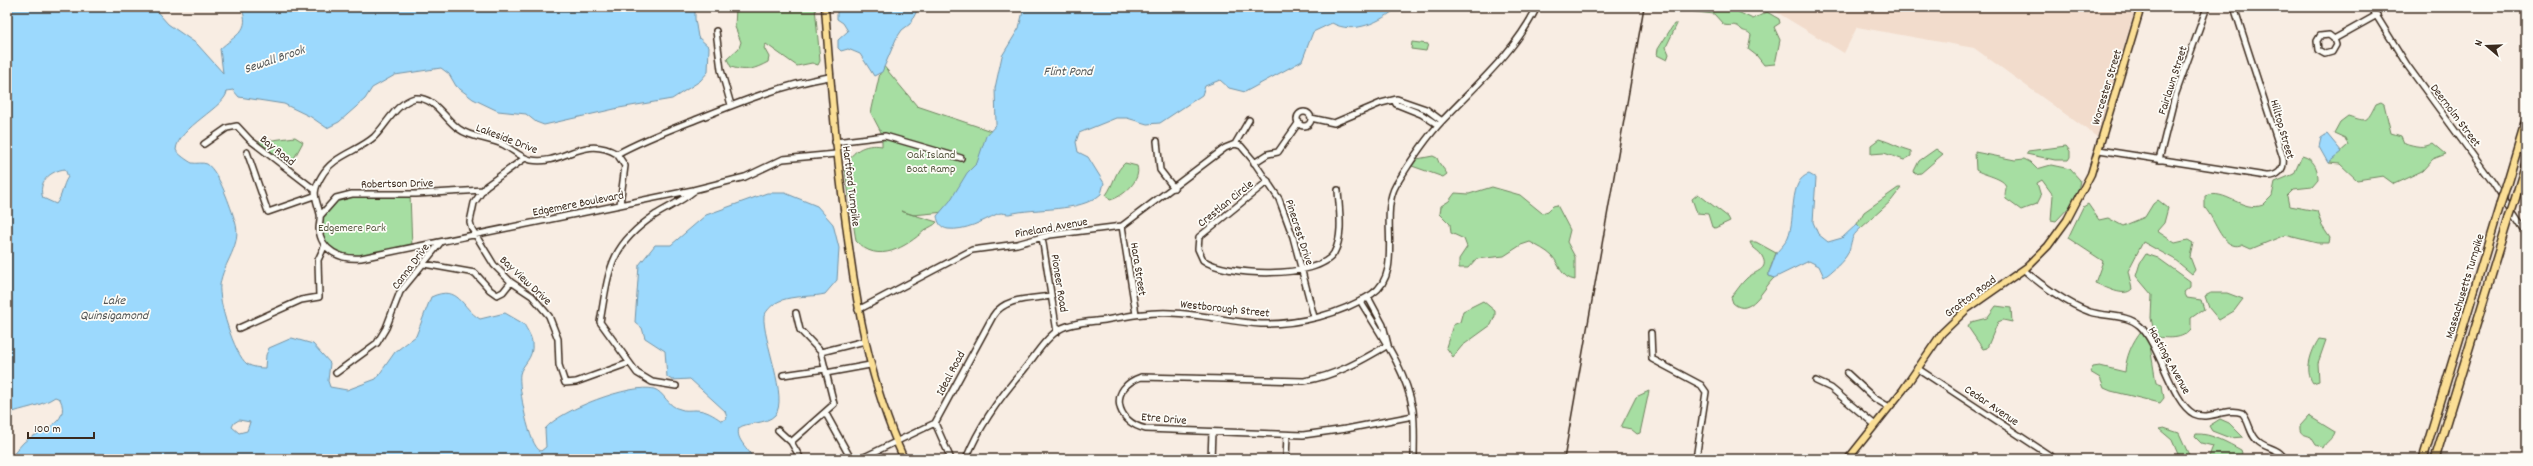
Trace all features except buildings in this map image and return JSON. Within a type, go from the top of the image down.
[{"type":"highway","name":"Massachusetts Turnpike","points":[[2423,459],[2526,120]]},
{"type":"highway","name":"Massachusetts Turnpike","points":[[2436,459],[2526,163]]},
{"type":"main road","name":"Hartford Turnpike","points":[[825,7],[829,78],[836,154],[858,310],[870,365],[904,459]]},
{"type":"main road","name":"Worcester Street","points":[[2091,173],[2141,7]]},
{"type":"main road","name":"Grafton Road","points":[[1848,459],[1918,368],[1935,342],[1958,316],[2024,270],[2048,246],[2064,226],[2091,173]]},
{"type":"street","name":"Westborough Street","points":[[966,459],[993,408],[1057,332],[1065,327],[1136,314],[1179,313],[1270,324],[1314,317],[1334,312],[1363,299],[1379,287],[1388,267],[1390,245],[1388,206],[1393,191],[1415,154],[1440,123],[1494,67],[1526,28],[1538,7]]},
{"type":"street","name":"Fairlawn Street","points":[[2159,160],[2175,96],[2207,7]]},
{"type":"street","name":"Hilltop Street","points":[[2098,150],[2266,176],[2275,175],[2282,169],[2283,158],[2234,7]]},
{"type":"street","name":"Deernolm Street","points":[[2371,7],[2407,65],[2491,180],[2526,234]]},
{"type":"street","points":[[2334,39],[2376,16]]},
{"type":"street","points":[[716,31],[720,63],[731,105]]},
{"type":"street","points":[[620,204],[625,166],[617,154],[641,141],[777,88],[829,78]]},
{"type":"street","name":"Lakeside Drive","points":[[314,196],[315,190],[324,172],[333,162],[372,138],[399,106],[415,98],[431,102],[462,131],[500,143],[525,158],[535,161],[548,159],[587,147],[602,148],[617,154]]},
{"type":"street","points":[[1254,163],[1268,154],[1278,152],[1298,122],[1298,116],[1304,112],[1308,113],[1311,118],[1334,123],[1356,112],[1394,100],[1396,104],[1440,123]]},
{"type":"street","points":[[1298,122],[1306,125],[1311,118]]},
{"type":"street","points":[[1235,144],[1249,120]]},
{"type":"street","name":"Bay Road","points":[[204,144],[231,126],[236,126],[250,140],[315,190]]},
{"type":"street","points":[[835,142],[880,136],[893,138],[961,158]]},
{"type":"street","points":[[1157,141],[1160,170],[1174,188]]},
{"type":"street","name":"Pinecrest Drive","points":[[1235,144],[1240,146],[1268,181],[1285,212],[1302,269],[1314,317]]},
{"type":"street","name":"Pineland Avenue","points":[[858,310],[968,252],[1042,237],[1122,226],[1225,148],[1235,144]]},
{"type":"street","points":[[239,328],[301,300],[319,297],[318,260],[324,245],[319,229],[321,215],[314,196],[268,212],[247,152]]},
{"type":"street","name":"Edgemere Boulevard","points":[[324,245],[336,255],[352,259],[696,189],[745,177],[783,159],[836,154]]},
{"type":"street","name":"Bay View Drive","points":[[525,158],[488,183],[483,190],[471,212],[470,222],[475,235],[494,265],[512,282],[537,301],[551,321],[558,339],[559,366],[565,383],[576,382],[629,363]]},
{"type":"street","name":"Crestlan Circle","points":[[1268,181],[1199,238],[1197,244],[1201,258],[1208,264],[1263,274],[1283,274],[1302,269]]},
{"type":"street","points":[[676,386],[648,380],[637,373],[600,322],[614,259],[623,242],[631,232],[696,189]]},
{"type":"street","name":"Robertson Drive","points":[[321,215],[336,198],[352,194],[416,194],[483,190]]},
{"type":"street","points":[[1302,269],[1325,262],[1334,253],[1339,237],[1338,190]]},
{"type":"street","name":"Hara Street","points":[[1122,226],[1136,314]]},
{"type":"street","name":"Pioneer Road","points":[[1042,237],[1057,332]]},
{"type":"street","name":"Canna Drive","points":[[336,373],[377,343],[386,328],[400,292],[441,242]]},
{"type":"street","points":[[424,264],[475,273],[490,290],[497,295],[503,292],[512,282]]},
{"type":"street","name":"Hastings Avenue","points":[[2024,270],[2042,285],[2084,309],[2129,320],[2139,325],[2152,344],[2188,410],[2202,416],[2231,411],[2242,413],[2254,438],[2263,445],[2278,451],[2284,459]]},
{"type":"street","name":"Ideal Road","points":[[935,422],[996,312],[1004,305],[1015,301],[1052,296]]},
{"type":"street","points":[[1363,299],[1368,299],[1379,317],[1388,345],[1403,375],[1414,416],[1414,459]]},
{"type":"street","points":[[791,442],[834,404],[821,352],[802,332],[796,313]]},
{"type":"street","points":[[1651,333],[1652,358],[1701,385],[1706,392],[1696,459]]},
{"type":"street","points":[[821,352],[864,341]]},
{"type":"street","name":"Etre Drive","points":[[1388,345],[1341,370],[1311,380],[1284,382],[1151,376],[1136,379],[1122,391],[1120,401],[1121,413],[1134,425],[1146,429],[1287,435],[1346,430],[1414,416]]},
{"type":"street","points":[[783,375],[870,365]]},
{"type":"street","name":"Cedar Avenue","points":[[1918,368],[2055,459]]},
{"type":"street","points":[[1847,373],[1874,398],[1889,407]]},
{"type":"street","points":[[1816,381],[1831,388],[1874,424]]},
{"type":"street","points":[[825,412],[851,459]]},
{"type":"street","points":[[860,459],[935,422],[951,459]]},
{"type":"street","points":[[778,430],[791,442],[801,459]]},
{"type":"street","points":[[1211,459],[1212,432]]},
{"type":"street","points":[[1286,459],[1287,435]]},
{"type":"shaded area","points":[[1768,7],[2136,7],[2097,137],[1974,48],[1857,27],[1844,53]]},
{"type":"green space","points":[[736,7],[815,7],[820,61],[818,65],[812,63],[797,66],[766,44],[764,48],[769,57],[768,62],[750,69],[731,67],[727,59],[739,48],[741,42],[735,27]]},
{"type":"green space","points":[[1682,7],[1737,7],[1738,12],[1753,19],[1767,12],[1779,19],[1780,23],[1774,27],[1780,40],[1775,64],[1764,65],[1757,56],[1748,49],[1751,35],[1736,25],[1724,25],[1714,14],[1688,11]]},
{"type":"green space","points":[[1674,24],[1677,24],[1666,47],[1669,54],[1667,60],[1657,55],[1658,49]]},
{"type":"green space","points":[[1412,42],[1428,44],[1426,51],[1411,49]]},
{"type":"green space","name":"Oak Island Boat Ramp","points":[[882,64],[917,106],[997,133],[982,160],[945,212],[914,215],[937,222],[901,247],[882,253],[873,252],[856,241],[845,170],[847,163],[854,153],[864,147],[876,145],[882,146],[882,134],[871,113]]},
{"type":"green space","points":[[2381,102],[2384,104],[2391,133],[2401,136],[2404,143],[2412,145],[2423,146],[2433,143],[2446,154],[2433,159],[2422,171],[2394,184],[2383,176],[2357,180],[2340,164],[2328,163],[2348,145],[2345,138],[2334,133],[2340,122],[2348,116],[2363,120],[2366,119],[2376,104]]},
{"type":"green space","points":[[295,137],[303,142],[290,166],[258,142]]},
{"type":"green space","points":[[1879,139],[1911,151],[1911,156],[1904,160],[1884,153],[1871,154],[1871,145]]},
{"type":"green space","points":[[2066,146],[2070,151],[2070,157],[2068,160],[2055,160],[2026,154],[2028,151]]},
{"type":"green space","points":[[1936,149],[1943,154],[1921,173],[1915,174],[1914,171],[1919,161]]},
{"type":"green space","points":[[1975,152],[2015,160],[2024,159],[2030,162],[2037,169],[2051,165],[2070,169],[2080,180],[2078,191],[2071,205],[2056,221],[2051,220],[2053,195],[2042,180],[2037,183],[2041,196],[2037,204],[2021,210],[2006,199],[2006,187],[2002,181],[1976,170]]},
{"type":"green space","points":[[1433,156],[1437,158],[1447,174],[1443,177],[1412,166],[1417,159]]},
{"type":"green space","points":[[2302,156],[2310,159],[2316,168],[2318,180],[2312,187],[2294,189],[2287,196],[2289,206],[2317,211],[2322,226],[2330,238],[2329,243],[2317,243],[2285,235],[2251,249],[2242,245],[2235,246],[2224,239],[2205,208],[2205,196],[2213,194],[2220,195],[2248,206],[2255,207],[2263,205],[2272,196],[2275,182],[2294,174]]},
{"type":"green space","points":[[1125,163],[1137,166],[1137,177],[1126,192],[1110,200],[1106,195],[1119,170]]},
{"type":"green space","points":[[1492,187],[1520,195],[1542,213],[1557,205],[1570,230],[1567,242],[1575,257],[1575,280],[1570,279],[1561,271],[1550,254],[1530,242],[1521,245],[1504,256],[1476,259],[1468,268],[1459,268],[1459,259],[1467,247],[1464,239],[1451,233],[1450,224],[1440,214],[1441,206],[1449,201],[1455,193],[1469,194]]},
{"type":"green space","points":[[1898,188],[1901,188],[1891,201],[1861,228],[1857,224],[1864,212]]},
{"type":"green space","name":"Edgemere Park","points":[[360,194],[410,194],[412,248],[367,257],[336,255],[322,241],[320,218],[326,206],[335,200],[346,196]]},
{"type":"green space","points":[[1698,194],[1728,217],[1730,221],[1715,228],[1712,227],[1708,214],[1697,213],[1692,199]]},
{"type":"green space","points":[[2158,200],[2168,208],[2164,223],[2157,231],[2175,243],[2188,240],[2193,243],[2190,257],[2195,270],[2192,274],[2174,259],[2143,242],[2128,271],[2132,289],[2129,291],[2120,292],[2095,283],[2103,261],[2068,238],[2083,207],[2088,204],[2099,220],[2108,218],[2123,226],[2145,217],[2153,204]]},
{"type":"green space","points":[[1750,242],[1756,242],[1776,253],[1769,272],[1769,276],[1774,278],[1756,300],[1745,307],[1739,307],[1733,303],[1731,297],[1745,280],[1760,270],[1764,264],[1762,256]]},
{"type":"green space","points":[[2146,254],[2158,258],[2190,281],[2190,287],[2184,292],[2187,298],[2201,300],[2204,309],[2191,318],[2191,329],[2184,335],[2175,338],[2155,337],[2151,318],[2152,295],[2136,276],[2140,263]]},
{"type":"green space","points":[[2211,293],[2227,293],[2243,299],[2234,311],[2219,320],[2209,308],[2205,296]]},
{"type":"green space","points":[[1483,301],[1495,311],[1495,316],[1491,325],[1462,346],[1453,357],[1446,347],[1453,325],[1460,322],[1463,311]]},
{"type":"green space","points":[[1996,306],[2011,308],[2012,322],[2003,320],[1998,322],[1987,348],[1983,349],[1968,327],[1971,322],[1987,318]]},
{"type":"green space","points":[[2142,330],[2149,340],[2156,383],[2162,385],[2164,398],[2160,403],[2104,388],[2100,378],[2090,372],[2093,367],[2100,366],[2125,372],[2130,350]]},
{"type":"green space","points":[[2319,339],[2326,340],[2318,363],[2319,381],[2313,383],[2310,378],[2309,367],[2313,349]]},
{"type":"green space","points":[[1649,391],[1640,433],[1637,434],[1631,429],[1621,427],[1636,397]]},
{"type":"green space","points":[[2309,416],[2335,432],[2323,448],[2316,445],[2311,437],[2302,434],[2300,431],[2300,426]]},
{"type":"green space","points":[[2220,419],[2229,423],[2243,437],[2230,438],[2212,431],[2209,426]]},
{"type":"green space","points":[[2164,428],[2179,433],[2188,453],[2194,459],[2180,459],[2172,440],[2159,429]]},
{"type":"green space","points":[[2196,434],[2208,435],[2219,439],[2241,450],[2242,453],[2239,459],[2208,459],[2213,446],[2201,443],[2195,437]]},
{"type":"water","name":"Lake Quinsigamond","points":[[7,7],[153,7],[168,24],[197,44],[223,73],[220,49],[236,36],[243,27],[244,15],[241,7],[328,7],[343,10],[346,7],[695,7],[698,37],[709,47],[708,72],[700,81],[672,99],[619,108],[544,125],[536,122],[526,114],[498,111],[473,99],[456,86],[449,74],[441,68],[395,75],[372,88],[365,99],[339,122],[327,128],[311,117],[284,104],[239,97],[233,90],[227,91],[225,97],[219,103],[184,134],[178,142],[176,150],[192,163],[205,163],[211,168],[220,182],[231,208],[237,230],[235,246],[222,277],[220,293],[224,314],[232,339],[242,358],[247,364],[253,367],[265,368],[266,355],[269,348],[292,338],[313,344],[330,363],[328,381],[330,387],[347,390],[376,379],[395,352],[416,336],[431,297],[448,293],[459,299],[480,319],[505,313],[524,324],[531,338],[532,349],[530,357],[521,370],[521,391],[525,416],[532,439],[541,451],[546,447],[545,429],[553,422],[580,406],[629,390],[643,388],[654,389],[661,393],[669,403],[676,408],[683,410],[703,411],[722,421],[727,418],[725,411],[690,379],[672,380],[667,377],[665,351],[645,338],[642,328],[635,322],[639,265],[655,245],[671,245],[706,215],[767,193],[785,193],[817,206],[833,224],[839,248],[837,280],[825,294],[783,300],[769,308],[764,316],[764,326],[779,396],[778,407],[775,415],[761,422],[739,428],[739,436],[753,459],[9,459],[24,442],[58,421],[62,408],[60,399],[55,397],[38,405],[7,414],[7,36],[10,31],[7,25]],"holes":[[[65,169],[68,177],[60,198],[56,204],[43,198],[42,187],[46,178],[54,172]],[[239,420],[250,422],[247,431],[239,433],[232,427],[234,423]]]},
{"type":"water","points":[[837,7],[879,9],[881,7],[919,7],[910,24],[902,30],[896,39],[882,72],[874,76],[860,54],[848,49],[841,51],[838,48],[838,40],[848,31],[843,23],[837,19]]},
{"type":"water","name":"Flint Pond","points":[[1024,7],[1398,7],[1383,18],[1366,25],[1349,28],[1332,23],[1313,32],[1302,61],[1245,92],[1229,88],[1220,80],[1205,86],[1202,95],[1160,123],[1147,124],[1127,118],[1116,118],[1079,133],[1076,142],[1078,152],[1088,157],[1104,183],[1101,194],[1092,200],[1070,207],[1009,214],[998,213],[967,227],[954,229],[943,228],[938,221],[937,216],[950,201],[967,173],[977,163],[986,136],[996,125],[995,88],[1002,56],[1019,28]]},
{"type":"water","points":[[2327,134],[2342,152],[2328,163],[2319,147],[2321,138]]},
{"type":"water","points":[[1809,174],[1816,178],[1813,222],[1818,234],[1828,242],[1842,238],[1857,224],[1861,228],[1853,237],[1848,253],[1844,259],[1824,277],[1819,266],[1809,261],[1774,278],[1769,276],[1769,272],[1777,252],[1788,237],[1792,220],[1795,192],[1802,178]]},
{"type":"railway","points":[[1564,459],[1644,7]]},
{"type":"water label","name":"Sewall Brook","points":[[274,58]]}]
